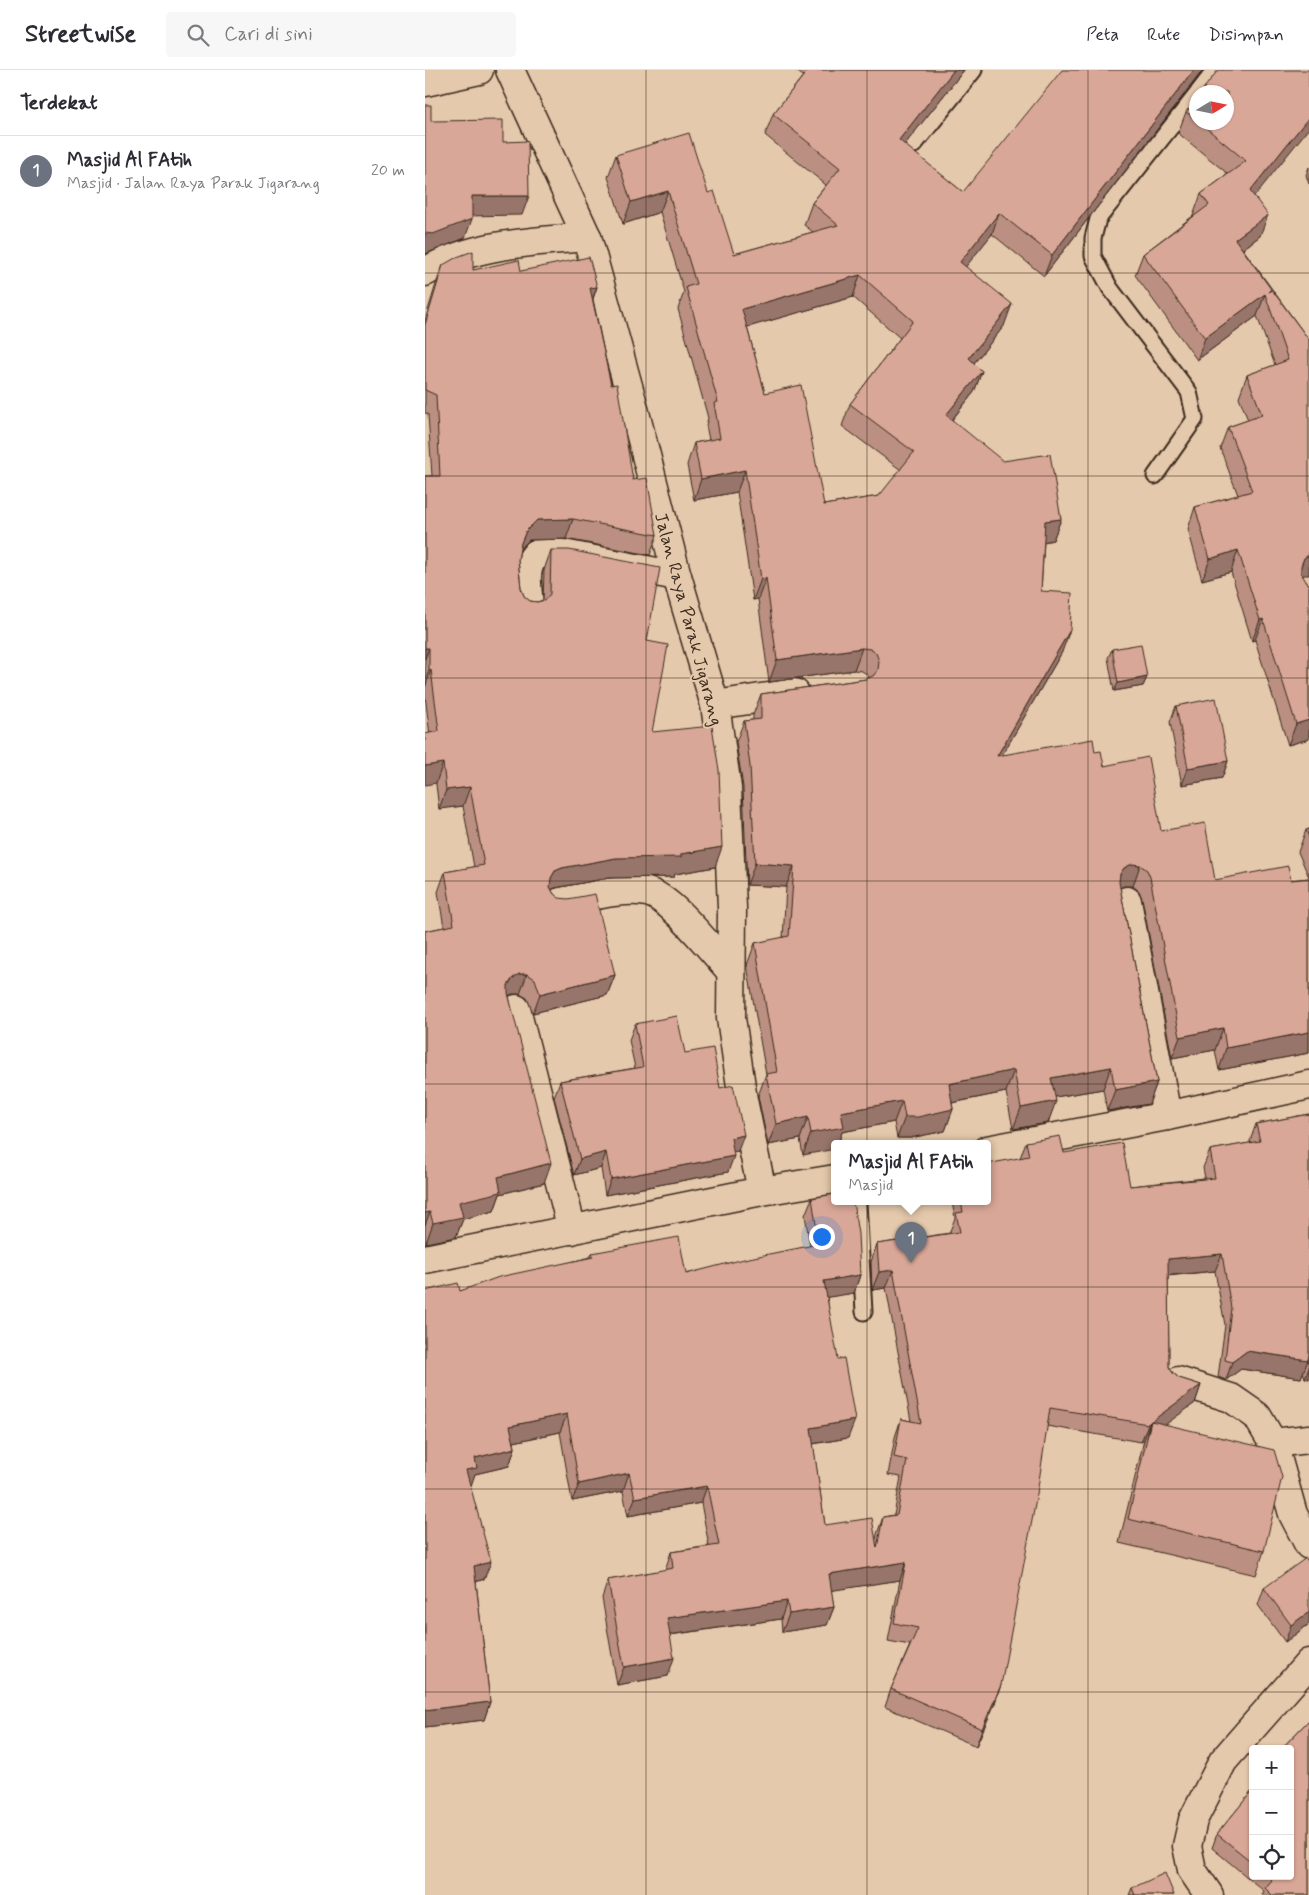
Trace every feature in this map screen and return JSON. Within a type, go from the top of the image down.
[{"type":"street","points":[[425,82],[479,70]]},
{"type":"street","name":"Jalan Raya Parak Jigarang","points":[[510,70],[587,237],[630,393],[677,576],[715,704],[727,788],[732,908],[730,970],[732,1027],[743,1100],[762,1191]]},
{"type":"street","points":[[425,272],[435,266],[495,246],[587,237]]},
{"type":"street","points":[[529,606],[527,571],[530,561],[536,554],[563,554],[677,576]]},
{"type":"street","points":[[715,704],[818,690]]},
{"type":"street","points":[[557,903],[612,893],[647,892],[664,899],[730,970]]},
{"type":"street","points":[[1127,901],[1167,1116]]},
{"type":"street","points":[[516,1009],[572,1230]]},
{"type":"street","points":[[991,1149],[1167,1116],[1309,1085]]},
{"type":"street","points":[[425,1259],[762,1191],[831,1180]]},
{"type":"street","points":[[1178,1381],[1231,1398],[1257,1416],[1273,1443],[1293,1514],[1309,1545]]},
{"type":"street","points":[[1273,1443],[1309,1439]]},
{"type":"street","points":[[1209,1895],[1191,1870],[1187,1846],[1193,1820],[1223,1761],[1309,1663]]},
{"type":"lane","points":[[914,145],[974,70]]},
{"type":"lane","points":[[1204,85],[1215,70]]},
{"type":"lane","points":[[1155,476],[1195,419],[1194,409],[1189,392],[1110,288],[1093,256],[1093,238],[1098,220],[1189,104]]},
{"type":"lane","points":[[858,1205],[864,1312]]},
{"type":"building","points":[[808,70],[954,70],[899,140],[963,192],[1062,70],[1194,70],[1052,255],[999,213],[960,262],[1012,304],[969,358],[982,371],[946,415],[1003,461],[1050,454],[1061,519],[1045,521],[1041,591],[1072,593],[1070,630],[997,756],[1093,739],[1095,752],[1101,751],[1104,766],[1148,757],[1161,831],[1205,823],[1215,880],[1288,866],[1291,880],[1309,878],[1309,1032],[1226,1048],[1223,1028],[1180,1037],[1150,877],[1147,870],[1140,865],[1132,864],[1124,868],[1120,874],[1119,882],[1157,1082],[1115,1090],[1111,1067],[1051,1078],[1056,1101],[1021,1108],[1014,1070],[949,1084],[953,1109],[918,1117],[905,1117],[902,1101],[841,1112],[844,1127],[811,1133],[808,1117],[776,1124],[766,1074],[777,1072],[755,943],[789,936],[794,866],[755,863],[750,766],[744,721],[761,719],[761,694],[866,679],[873,676],[878,670],[879,661],[876,653],[870,649],[862,648],[777,660],[766,578],[761,579],[745,470],[701,479],[694,443],[720,438],[714,403],[718,402],[686,287],[696,284],[668,191],[631,202],[616,155],[689,133],[708,193],[714,191],[734,254],[838,225],[812,203],[840,168],[773,114]],"holes":[[[860,275],[913,321],[850,404],[914,452],[879,496],[824,505],[801,385],[765,393],[742,309]]]},
{"type":"building","points":[[1218,70],[1309,70],[1309,117],[1250,191],[1268,215],[1235,239],[1271,289],[1268,292],[1272,290],[1309,340],[1309,555],[1304,558],[1301,573],[1309,584],[1309,720],[1296,724],[1263,619],[1260,620],[1238,550],[1210,559],[1195,507],[1252,491],[1228,427],[1262,415],[1247,375],[1288,360],[1265,294],[1205,338],[1143,254],[1209,205],[1201,194],[1246,161],[1209,130],[1234,130],[1234,85],[1206,85]]},
{"type":"building","points":[[425,105],[431,105],[431,121],[503,120],[503,142],[528,141],[529,196],[472,196],[472,219],[433,234],[425,233]]},
{"type":"building","points":[[473,251],[473,270],[519,260],[521,271],[589,257],[597,287],[590,288],[611,385],[617,384],[633,480],[647,478],[657,535],[573,519],[537,520],[526,531],[521,543],[518,560],[521,588],[524,596],[530,601],[545,600],[550,594],[551,550],[569,550],[660,568],[647,641],[668,645],[652,732],[712,726],[719,770],[722,847],[681,854],[681,857],[616,858],[555,871],[551,878],[550,887],[559,898],[568,899],[595,894],[615,975],[540,994],[535,979],[527,974],[519,974],[508,985],[508,993],[551,1163],[498,1177],[501,1192],[459,1202],[463,1217],[433,1223],[430,1212],[425,1213],[425,931],[454,925],[445,872],[484,865],[470,787],[446,790],[443,763],[425,766],[425,734],[439,731],[431,670],[429,670],[429,648],[425,648],[425,476],[440,476],[436,395],[425,390],[425,325],[443,265]]},
{"type":"building","points":[[1141,644],[1147,677],[1118,683],[1112,649]]},
{"type":"building","points":[[1216,698],[1228,761],[1188,768],[1176,706]]},
{"type":"building","points":[[677,1016],[685,1053],[713,1048],[720,1088],[733,1085],[744,1135],[731,1138],[734,1156],[611,1179],[606,1152],[580,1159],[560,1081],[643,1067],[635,1024]]},
{"type":"building","points":[[1309,1114],[1308,1360],[1247,1351],[1232,1362],[1225,1360],[1231,1308],[1222,1254],[1168,1259],[1169,1367],[1179,1378],[1201,1385],[1148,1424],[1050,1408],[1037,1494],[1001,1685],[982,1729],[891,1689],[918,1628],[894,1623],[906,1562],[829,1574],[834,1607],[789,1614],[787,1601],[667,1618],[674,1658],[624,1667],[608,1580],[673,1568],[671,1552],[719,1545],[707,1486],[635,1498],[629,1473],[579,1484],[567,1414],[510,1426],[515,1448],[475,1458],[477,1468],[466,1470],[491,1562],[474,1566],[490,1702],[425,1710],[425,1291],[458,1283],[460,1291],[499,1277],[593,1257],[592,1253],[679,1237],[686,1274],[744,1259],[819,1244],[812,1198],[831,1195],[831,1205],[853,1205],[858,1234],[860,1275],[824,1281],[838,1359],[844,1358],[855,1420],[811,1428],[825,1525],[872,1518],[877,1548],[883,1517],[897,1515],[907,1460],[894,1457],[901,1419],[921,1423],[893,1270],[879,1272],[877,1244],[960,1232],[956,1213],[963,1212],[962,1205],[991,1205],[991,1163],[1029,1156],[1026,1142],[1060,1136],[1064,1153],[1122,1143],[1130,1186],[1215,1178],[1210,1150],[1260,1141],[1256,1124]]},
{"type":"building","points":[[1151,1421],[1274,1450],[1282,1477],[1264,1551],[1128,1519]]},
{"type":"building","points":[[1306,1558],[1309,1563],[1309,1612],[1291,1625],[1264,1588]]},
{"type":"building","points":[[1309,1720],[1309,1895],[1272,1895],[1265,1888],[1272,1880],[1294,1880],[1294,1745],[1285,1745]]},
{"type":"building","points":[[1249,1795],[1249,1860],[1217,1834]]},
{"type":"building","points":[[1165,1873],[1174,1895],[1135,1895],[1132,1888]]},
{"type":"place","name":"Masjid Al FAtih","points":[[911,1263]]}]
